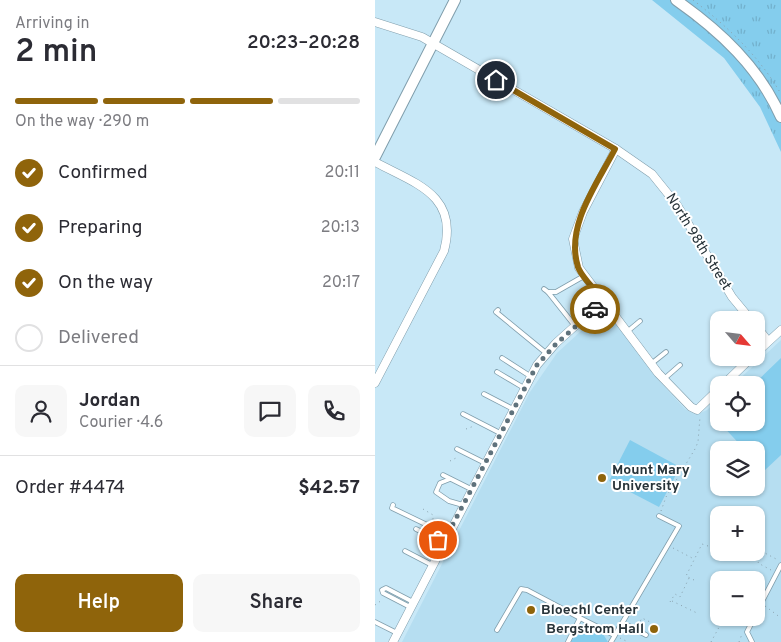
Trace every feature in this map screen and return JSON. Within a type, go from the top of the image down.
[{"type":"street","points":[[375,157],[455,0]]},
{"type":"street","points":[[676,0],[718,32],[748,63],[768,92],[781,117]]},
{"type":"street","name":"North 98th Street","points":[[378,22],[422,37],[433,43],[615,149],[652,174],[677,204],[732,297],[744,311]]},
{"type":"street","points":[[615,149],[583,212],[573,238],[579,268],[651,364],[691,408],[697,410],[710,398]]},
{"type":"street","points":[[375,162],[432,193],[444,209],[448,222],[448,236],[444,251],[375,383]]},
{"type":"street","points":[[393,642],[530,376],[547,354],[604,300]]},
{"type":"street","points":[[765,345],[781,330]]},
{"type":"street","points":[[765,336],[769,341]]},
{"type":"street","points":[[732,376],[743,366]]},
{"type":"lane","points":[[548,292],[563,289],[584,276]]},
{"type":"lane","points":[[544,288],[575,326]]},
{"type":"lane","points":[[498,310],[496,312],[547,354]]},
{"type":"lane","points":[[628,331],[641,321]]},
{"type":"lane","points":[[651,364],[666,352]]},
{"type":"lane","points":[[502,358],[530,376]]},
{"type":"lane","points":[[664,379],[680,365]]},
{"type":"lane","points":[[497,372],[523,388]]},
{"type":"lane","points":[[485,394],[513,409]]},
{"type":"lane","points":[[463,414],[500,433]]},
{"type":"lane","points":[[459,450],[485,463]]},
{"type":"lane","points":[[443,475],[471,489]]},
{"type":"lane","points":[[451,479],[440,483],[436,492],[449,501],[463,504]]},
{"type":"lane","points":[[393,505],[392,508],[404,515],[448,535]]},
{"type":"lane","points":[[611,642],[679,526],[659,516]]},
{"type":"lane","points":[[416,529],[443,543]]},
{"type":"lane","points":[[405,550],[432,565]]},
{"type":"lane","points":[[765,595],[781,564]]},
{"type":"lane","points":[[375,587],[389,596],[412,605]]},
{"type":"lane","points":[[382,590],[386,588],[412,605]]},
{"type":"lane","points":[[497,630],[521,589],[527,590],[614,635]]},
{"type":"lane","points":[[568,642],[580,618]]},
{"type":"lane","points":[[375,622],[397,633]]},
{"type":"lane","points":[[617,629],[624,626],[634,628],[646,635]]},
{"type":"lane","points":[[750,626],[747,632],[752,642]]},
{"type":"path","points":[[659,516],[667,497],[698,442],[700,414],[697,410]]},
{"type":"path","points":[[466,429],[470,429],[477,421]]},
{"type":"path","points":[[450,461],[457,458],[459,450]]},
{"type":"path","points":[[423,510],[434,517],[431,528]]},
{"type":"path","points":[[694,580],[686,576],[694,559],[702,544],[710,548]]},
{"type":"path","points":[[668,545],[694,559]]},
{"type":"path","points":[[763,552],[778,560],[773,570],[758,563],[761,557],[763,552]]},
{"type":"path","points":[[689,578],[680,597],[675,594],[671,601],[699,614]]},
{"type":"path","points":[[375,605],[389,596]]},
{"type":"path","points":[[765,606],[781,618]]},
{"type":"path","points":[[634,628],[642,618],[652,623]]},
{"type":"path","points":[[711,642],[719,626]]},
{"type":"path","points":[[614,635],[628,642]]},
{"type":"shaded area","name":"Mount Mary University","points":[[603,311],[608,313],[661,383],[685,409],[696,415],[710,407],[710,431],[765,431],[765,376],[743,376],[753,366],[765,366],[765,355],[781,340],[781,642],[402,642],[530,392],[557,353]]},
{"type":"green space","points":[[652,0],[781,0],[781,152],[760,107],[724,58]]},
{"type":"green space","points":[[781,358],[781,455],[765,470],[765,441],[737,441],[727,431],[765,431],[765,376],[762,376]]},
{"type":"green space","points":[[630,440],[680,467],[659,507],[609,481]]},
{"type":"green space","points":[[582,624],[603,634],[608,642],[571,642]]},
{"type":"way so far","points":[[438,540],[443,543],[523,388],[537,365],[556,344],[595,309]]},
{"type":"place","name":"Mount Mary University","points":[[602,478]]},
{"type":"place","name":"Bloechl Center","points":[[531,610]]},
{"type":"place","name":"Bergstrom Hall","points":[[654,629]]},
{"type":"route","points":[[496,80],[615,149],[583,212],[573,238],[579,268],[604,300],[595,309]]}]
